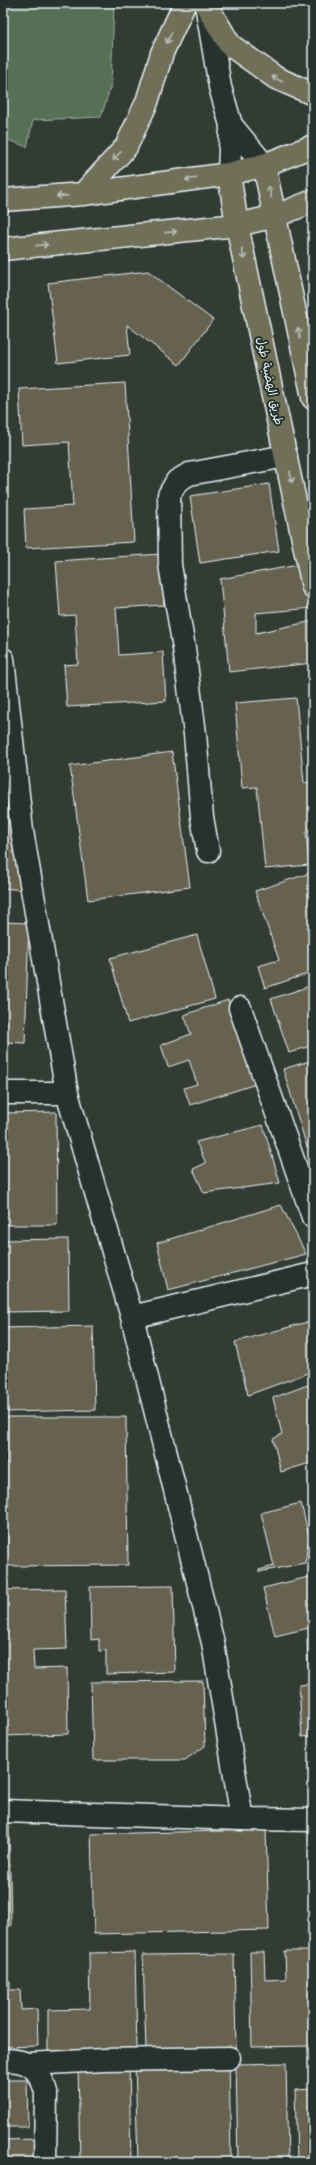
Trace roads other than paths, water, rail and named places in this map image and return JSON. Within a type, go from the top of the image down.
[{"type":"highway","points":[[83,194],[126,147],[147,102],[162,53],[186,3]]},
{"type":"highway","points":[[205,3],[230,45],[276,78],[313,94]]},
{"type":"highway","points":[[3,200],[83,194],[229,174],[264,165],[313,146]]},
{"type":"highway","points":[[264,165],[276,216],[313,398]]},
{"type":"highway","name":"طريق الهضبة طول","points":[[229,174],[237,225],[313,588]]},
{"type":"highway","points":[[3,249],[237,225],[276,216],[313,201]]},
{"type":"street","points":[[205,3],[220,87],[231,125],[229,174]]},
{"type":"street","points":[[231,125],[264,165]]},
{"type":"street","points":[[208,851],[202,818],[195,734],[185,656],[170,565],[169,495],[177,481],[189,474],[286,456]]},
{"type":"street","points":[[3,659],[22,831],[67,1093],[132,1317],[213,1643],[242,1819]]},
{"type":"street","points":[[240,1008],[313,1217]]},
{"type":"street","points":[[3,1094],[67,1093]]},
{"type":"street","points":[[132,1317],[313,1274]]},
{"type":"street","points":[[3,1810],[242,1819],[313,1820]]},
{"type":"street","points":[[29,2064],[104,2060],[229,2058]]},
{"type":"street","points":[[3,2060],[20,2060],[29,2064],[43,2081],[46,2092],[45,2162]]}]
